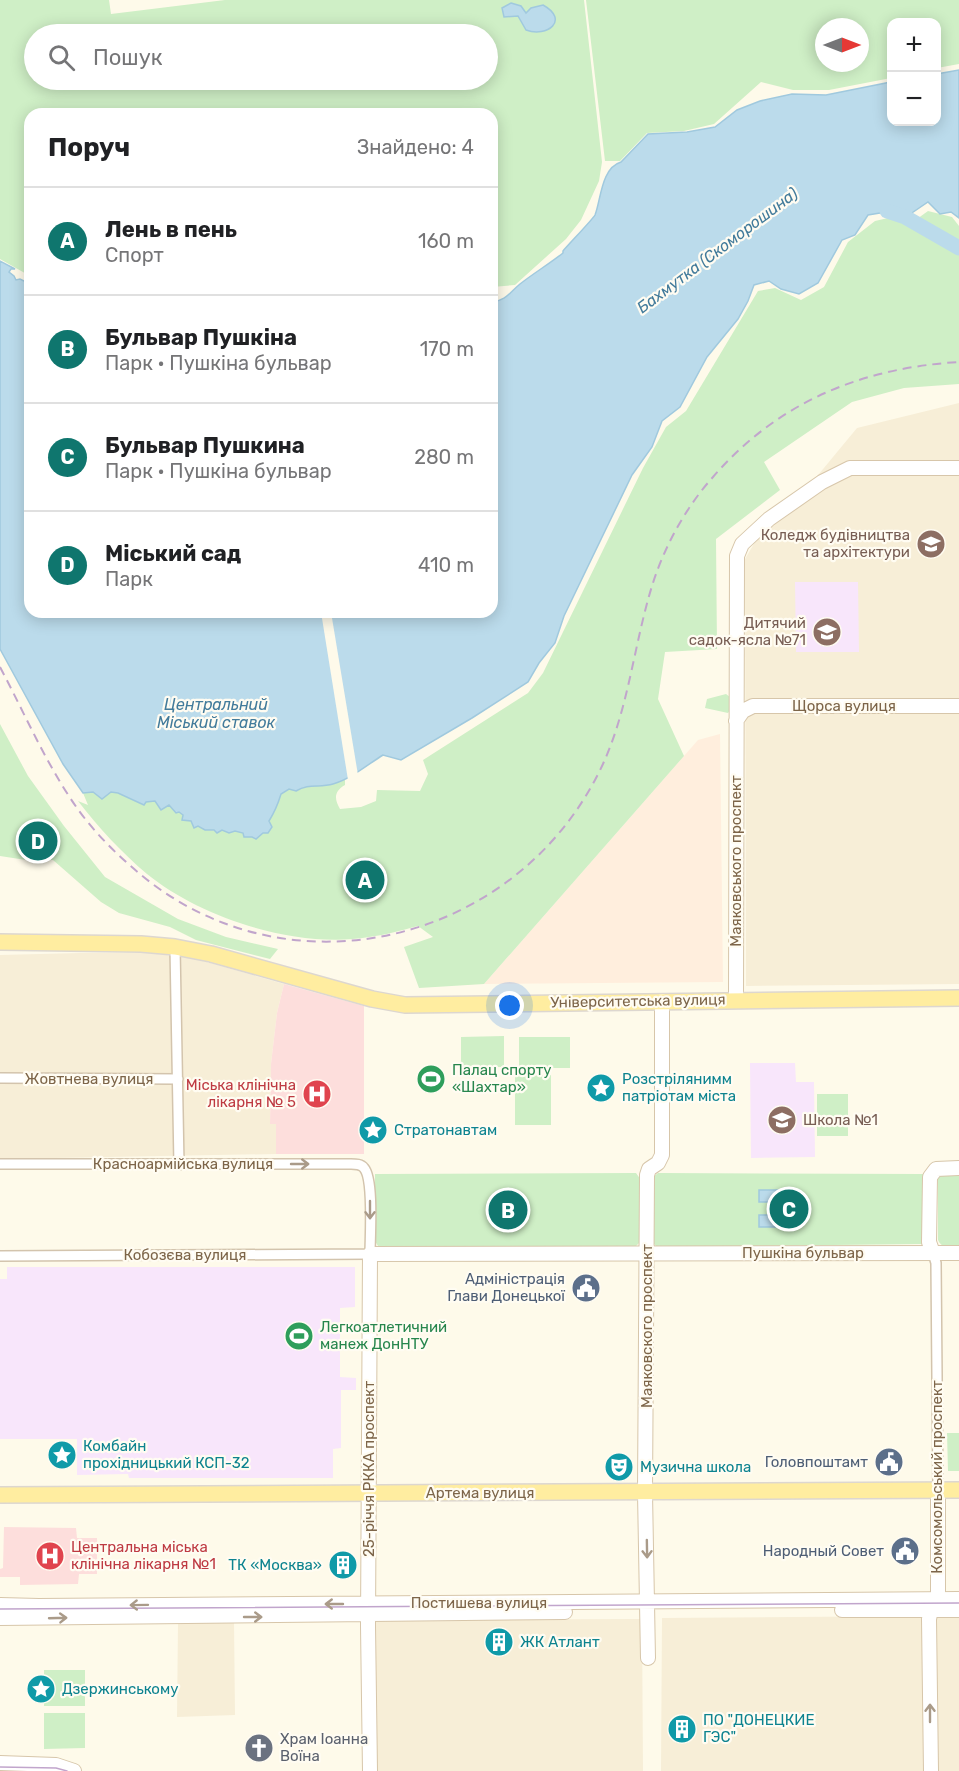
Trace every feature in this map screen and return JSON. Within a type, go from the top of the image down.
[{"type":"main road","name":"Університетська вулиця","points":[[0,942],[141,944],[175,947],[211,954],[372,999],[405,1005],[959,998]]},
{"type":"main road","name":"Артема вулиця","points":[[0,1495],[959,1490]]},
{"type":"street","name":"Маяковського проспект","points":[[736,1000],[737,556],[742,544],[784,508],[822,482],[850,468],[959,468]]},
{"type":"street","points":[[736,694],[744,703],[753,706]]},
{"type":"street","points":[[736,721],[744,711],[753,706]]},
{"type":"street","name":"Щорса вулиця","points":[[753,706],[959,706]]},
{"type":"street","points":[[175,947],[179,1165]]},
{"type":"street","name":"Маяковского проспект","points":[[648,1658],[645,1493],[647,1175],[649,1169],[658,1163],[662,1155],[662,1001]]},
{"type":"street","name":"Жовтнева вулиця","points":[[0,1078],[178,1079]]},
{"type":"street","name":"Красноармійська вулиця","points":[[0,1164],[351,1164],[364,1168]]},
{"type":"street","name":"25-річчя РККА проспект","points":[[364,1168],[370,1190],[368,1610],[370,1771]]},
{"type":"street","name":"Комсомольський проспект","points":[[931,1771],[929,1620],[934,1605],[938,1490],[936,1263],[929,1242],[929,1181],[936,1169],[959,1168]]},
{"type":"street","name":"Пушкіна бульвар","points":[[370,1254],[959,1253]]},
{"type":"street","name":"Кобозєва вулиця","points":[[0,1256],[370,1254]]},
{"type":"street","name":"Постишева вулиця","points":[[934,1605],[959,1599]]},
{"type":"street","name":"Постишева вулиця","points":[[0,1605],[368,1610]]},
{"type":"street","name":"Постишева вулиця","points":[[0,1618],[648,1606],[934,1605],[959,1610]]},
{"type":"street","points":[[0,1763],[57,1765],[74,1771]]},
{"type":"shaded area","points":[[959,403],[959,984],[746,986],[745,559],[765,525],[809,486],[857,428]]},
{"type":"shaded area","name":"Дитячий садок-ясла №71","points":[[795,582],[858,582],[859,652],[796,652]]},
{"type":"shaded area","points":[[720,734],[723,982],[484,984],[698,740]]},
{"type":"shaded area","points":[[151,953],[196,959],[284,984],[277,1013],[271,1064],[270,1123],[276,1124],[276,1154],[0,1159],[0,955]]},
{"type":"shaded area","name":"Міська клінічна лікарня № 5","points":[[284,984],[364,1006],[364,1154],[276,1154],[276,1124],[270,1124],[271,1064],[277,1013]]},
{"type":"shaded area","name":"Школа №1","points":[[750,1063],[795,1063],[796,1082],[814,1082],[815,1157],[751,1158]]},
{"type":"shaded area","points":[[7,1267],[355,1267],[355,1307],[340,1308],[340,1377],[356,1378],[356,1390],[341,1390],[341,1448],[333,1449],[333,1478],[129,1478],[128,1474],[77,1475],[77,1439],[0,1439],[0,1279],[7,1279]]},
{"type":"shaded area","name":"Центральна міська клінічна лікарня №1","points":[[4,1527],[76,1528],[77,1538],[97,1538],[97,1574],[79,1574],[78,1584],[20,1585],[20,1577],[0,1577],[0,1569],[3,1568]]},
{"type":"shaded area","points":[[935,1615],[959,1615],[959,1771],[936,1771]]},
{"type":"shaded area","points":[[923,1616],[924,1771],[661,1771],[662,1618]]},
{"type":"shaded area","points":[[642,1619],[643,1771],[375,1771],[374,1620]]},
{"type":"shaded area","points":[[234,1621],[235,1715],[177,1717],[178,1623]]},
{"type":"green space","points":[[0,0],[109,0],[111,14],[225,0],[584,0],[602,162],[599,181],[581,220],[566,239],[515,285],[498,286],[498,108],[24,108],[24,273],[0,259]]},
{"type":"green space","points":[[586,0],[959,0],[959,64],[941,67],[941,18],[887,18],[887,79],[829,90],[793,90],[761,82],[714,124],[684,131],[647,133],[620,161],[605,161]]},
{"type":"green space","points":[[928,211],[952,217],[959,226],[959,384],[904,388],[852,402],[764,462],[780,490],[716,539],[717,649],[665,652],[658,699],[684,756],[484,984],[419,988],[404,947],[433,937],[418,926],[369,937],[341,940],[312,939],[252,927],[195,905],[137,866],[78,801],[88,805],[83,793],[118,793],[144,804],[155,801],[169,804],[205,830],[268,833],[272,827],[269,821],[281,794],[289,789],[334,784],[345,777],[345,785],[336,796],[340,809],[361,807],[376,801],[377,790],[420,791],[428,774],[423,760],[528,693],[543,673],[643,468],[666,427],[686,411],[758,291],[775,288],[801,300],[824,287],[848,242],[875,221],[888,218],[910,224]]},
{"type":"green space","points":[[726,694],[730,697],[728,713],[705,708],[707,699]]},
{"type":"green space","points":[[0,724],[28,776],[105,877],[178,919],[226,937],[278,949],[270,959],[196,940],[170,927],[119,913],[101,902],[53,860],[26,860],[0,856]]},
{"type":"green space","points":[[504,1036],[504,1067],[461,1067],[461,1037]]},
{"type":"green space","points":[[519,1037],[570,1037],[570,1068],[519,1068]]},
{"type":"green space","points":[[551,1075],[551,1125],[515,1125],[515,1076]]},
{"type":"green space","points":[[817,1094],[848,1094],[848,1136],[817,1136]]},
{"type":"green space","points":[[636,1173],[641,1180],[641,1241],[635,1247],[378,1246],[375,1241],[375,1174]]},
{"type":"green space","points":[[658,1173],[923,1174],[925,1178],[923,1244],[657,1247],[653,1243],[653,1177]]},
{"type":"green space","points":[[959,1173],[959,1248],[949,1248],[938,1240],[938,1179],[939,1175]]},
{"type":"green space","points":[[947,1433],[959,1433],[959,1471],[948,1471]]},
{"type":"green space","points":[[44,1670],[85,1670],[85,1706],[44,1706]]},
{"type":"green space","points":[[44,1713],[85,1713],[85,1748],[44,1749]]},
{"type":"water","points":[[511,3],[521,6],[526,13],[531,8],[543,5],[555,16],[555,22],[548,30],[541,32],[526,30],[518,16],[504,17],[502,8]]},
{"type":"water","name":"Центральний Міський ставок","points":[[959,70],[959,218],[951,212],[940,214],[928,202],[903,219],[886,212],[868,215],[855,235],[842,240],[818,283],[799,294],[781,289],[769,281],[754,285],[738,319],[707,357],[680,407],[662,421],[652,447],[632,475],[564,616],[555,643],[528,682],[401,760],[383,755],[340,782],[305,787],[296,791],[289,789],[281,794],[269,821],[272,827],[268,833],[263,833],[256,839],[244,837],[243,833],[235,831],[229,833],[222,830],[217,833],[198,826],[194,828],[191,821],[182,820],[183,815],[176,813],[169,805],[161,810],[155,801],[146,802],[144,805],[118,793],[111,792],[102,799],[93,792],[83,793],[63,764],[0,649],[0,261],[15,269],[9,272],[16,280],[24,281],[24,618],[498,618],[498,301],[563,253],[595,215],[609,171],[648,134],[687,132],[715,127],[737,110],[760,101],[792,94],[826,95],[887,83],[887,126],[941,126],[941,73]]},
{"type":"water","points":[[759,1190],[799,1190],[799,1202],[759,1202]]},
{"type":"water","points":[[759,1215],[799,1215],[799,1227],[759,1227]]},
{"type":"pier","points":[[322,618],[332,618],[358,775],[348,780]]},
{"type":"waterway","name":"Бахмутка (Скоморошина)","points":[[887,211],[905,217],[959,248]]},
{"type":"tram line","points":[[0,1609],[959,1603]]},
{"type":"tram line","points":[[0,1767],[56,1768],[67,1771]]},
{"type":"railway","points":[[0,667],[46,756],[77,808],[106,843],[140,874],[198,912],[260,934],[325,942],[389,935],[450,915],[507,882],[556,837],[595,780],[606,757],[622,709],[652,586],[669,542],[703,489],[738,451],[765,428],[794,409],[855,381],[888,372],[959,362]]},
{"type":"place","name":"Коледж будівництва та архітектури","points":[[931,544]]},
{"type":"place","name":"Дитячий садок-ясла №71","points":[[827,632]]},
{"type":"place","name":"Міський сад","points":[[38,841]]},
{"type":"place","name":"Лень в пень","points":[[365,880]]},
{"type":"place","name":"Палац спорту «Шахтар»","points":[[431,1079]]},
{"type":"place","name":"Розстрілянимм патріотам міста","points":[[601,1088]]},
{"type":"place","name":"Міська клінічна лікарня № 5","points":[[317,1094]]},
{"type":"place","name":"Школа №1","points":[[782,1120]]},
{"type":"place","name":"Стратонавтам","points":[[373,1130]]},
{"type":"place","name":"Бульвар Пушкина","points":[[789,1209]]},
{"type":"place","name":"Бульвар Пушкіна","points":[[508,1210]]},
{"type":"place","name":"Адміністрація Глави Донецької","points":[[586,1288]]},
{"type":"place","name":"Легкоатлетичний манеж ДонНТУ","points":[[299,1336]]},
{"type":"place","name":"Комбайн прохідницький КСП-32","points":[[62,1455]]},
{"type":"place","name":"Головпоштамт","points":[[889,1462]]},
{"type":"place","name":"Музична школа","points":[[619,1467]]},
{"type":"place","name":"Народный Совет","points":[[905,1551]]},
{"type":"place","name":"Центральна міська клінічна лікарня №1","points":[[50,1556]]},
{"type":"place","name":"ТК «Москва»","points":[[343,1565]]},
{"type":"place","name":"ЖК Атлант","points":[[499,1642]]},
{"type":"place","name":"Дзержинському","points":[[41,1689]]},
{"type":"place","name":"ПО \"ДОНЕЦКИЕ ГЭС\"","points":[[682,1729]]},
{"type":"place","name":"Храм Іоанна Воїна","points":[[259,1748]]}]
